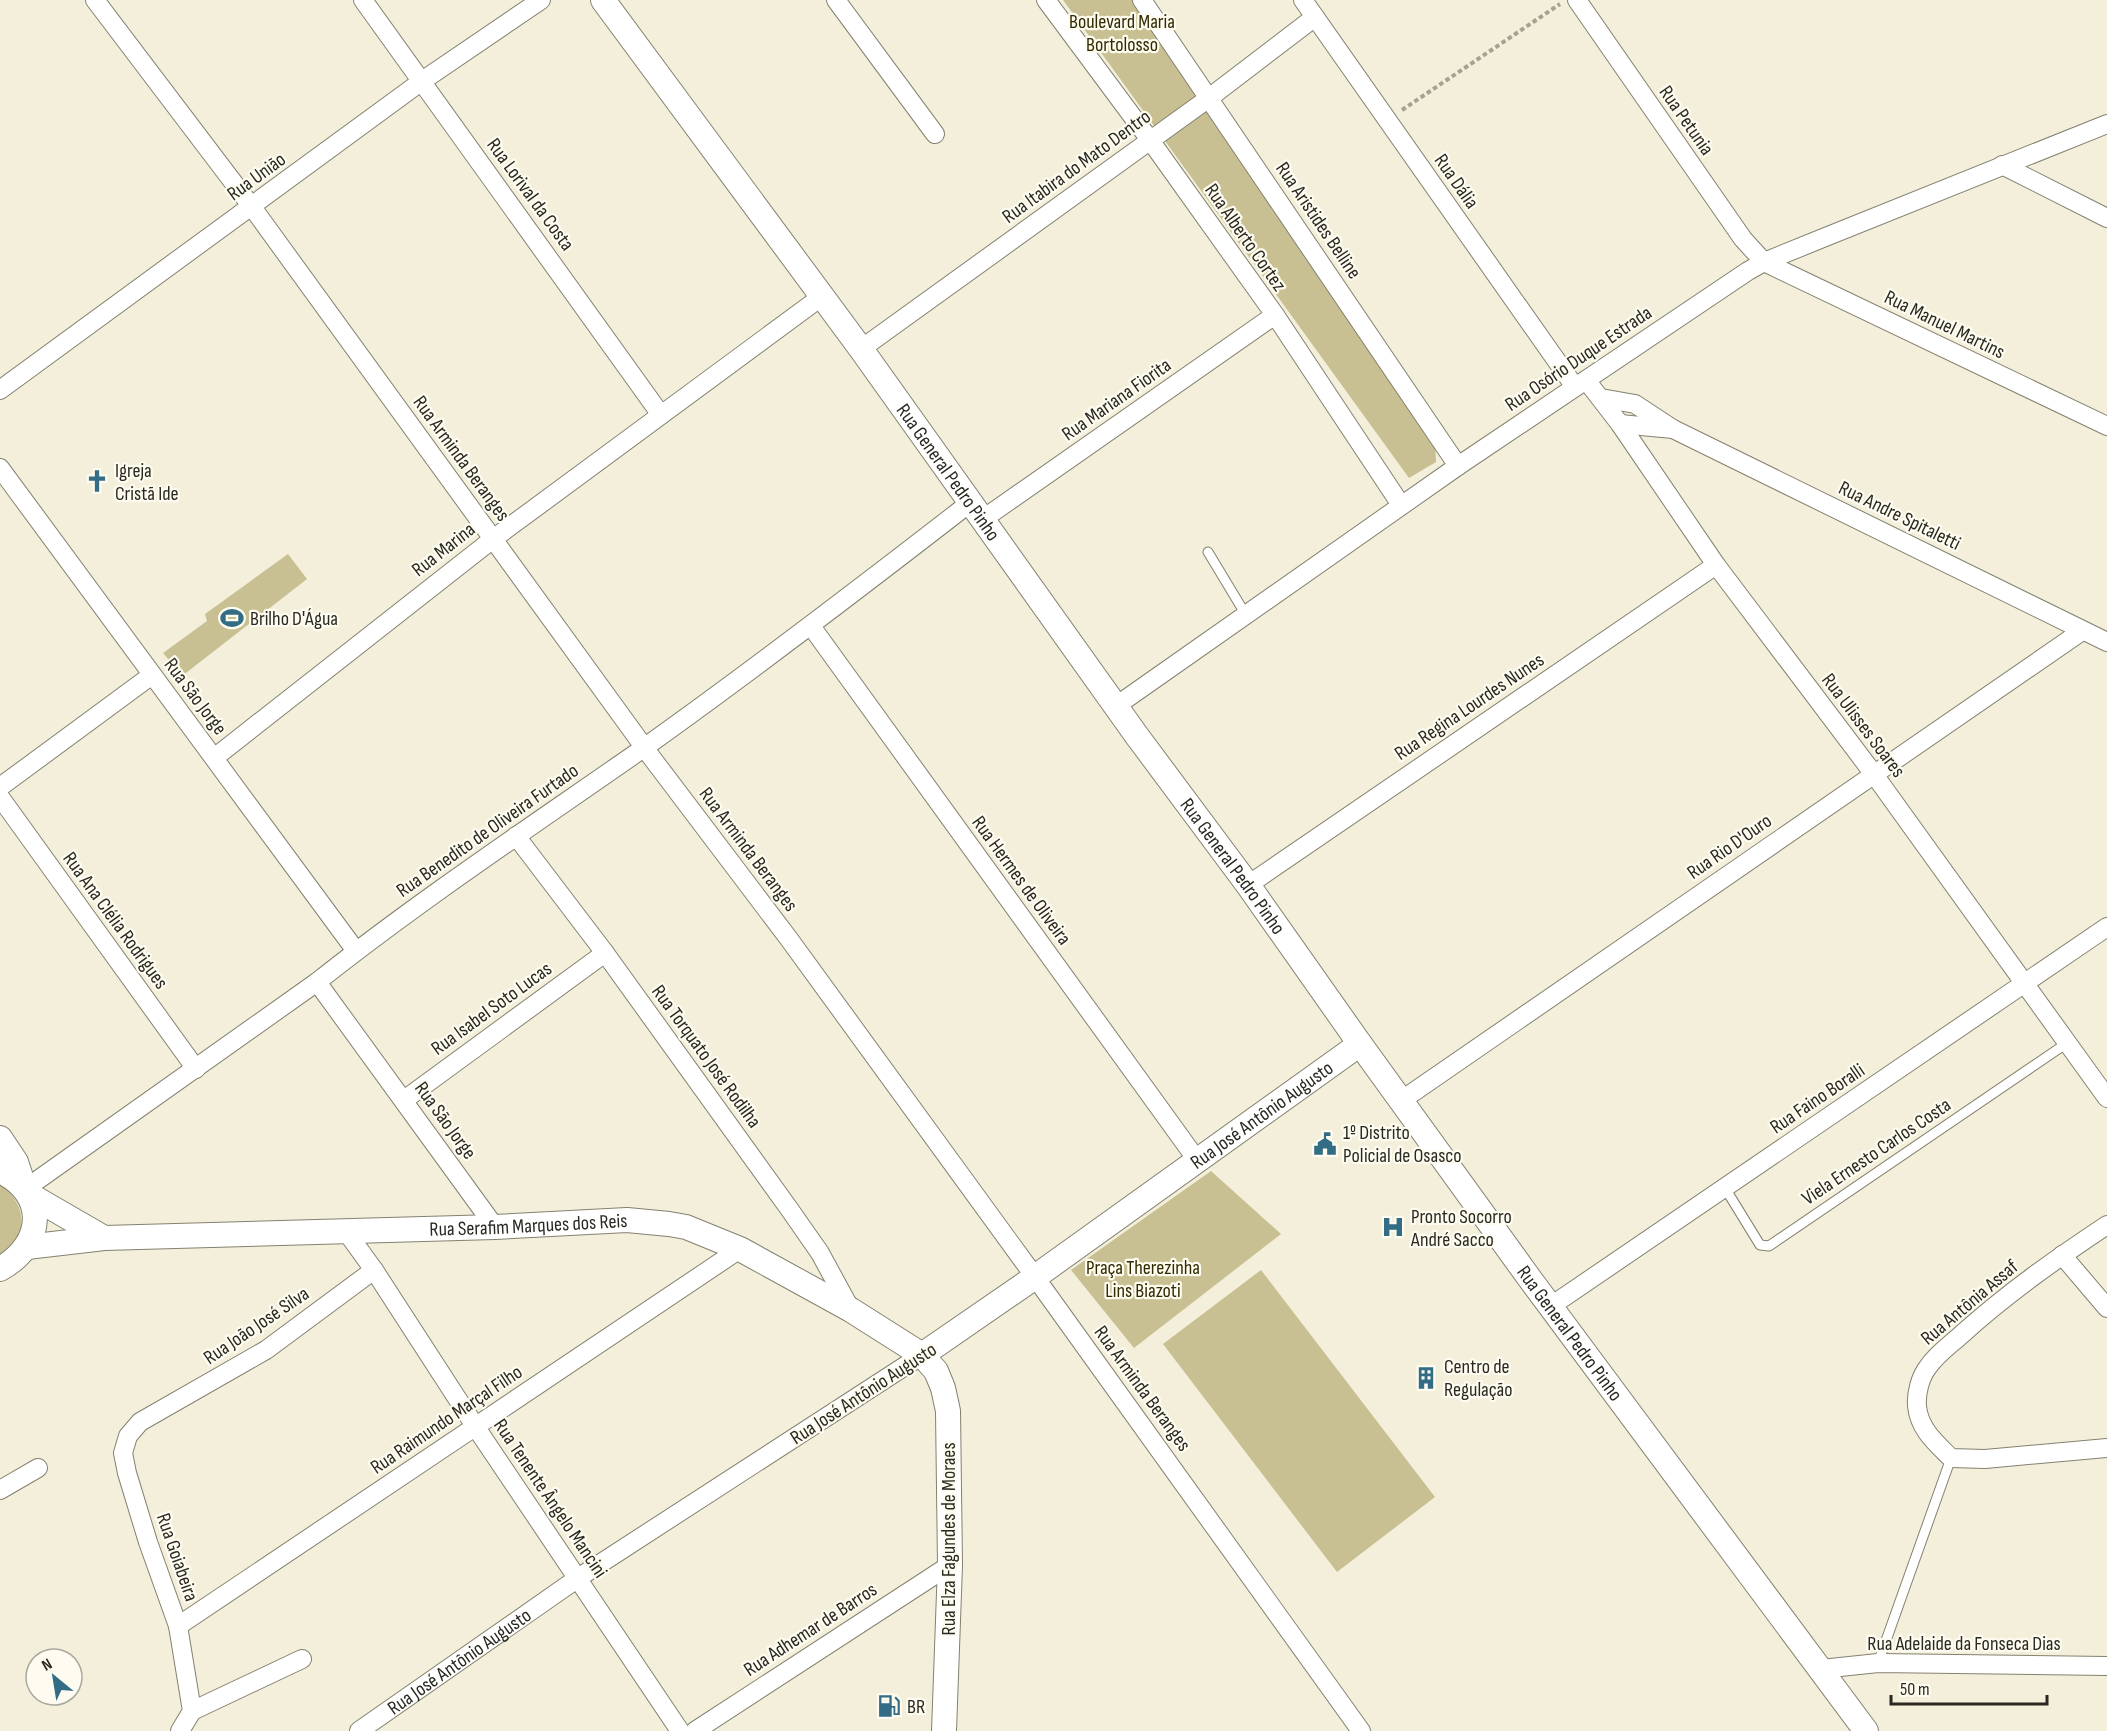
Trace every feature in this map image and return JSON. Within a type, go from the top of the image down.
[{"type":"street","name":"Rua Arminda Beranges","points":[[95,0],[252,207],[645,747],[789,939],[1035,1276],[1361,1731]]},
{"type":"street","name":"Rua Lorival da Costa","points":[[363,0],[661,415]]},
{"type":"street","name":"Rua União","points":[[0,390],[422,81],[541,0]]},
{"type":"street","name":"Rua General Pedro Pinho","points":[[603,0],[861,349],[1116,706],[1248,885],[1360,1044],[1551,1306],[1866,1731]]},
{"type":"street","points":[[836,0],[935,134]]},
{"type":"street","name":"Rua Alberto Cortez","points":[[1046,0],[1275,315],[1401,505]]},
{"type":"street","name":"Rua Aristides Belline","points":[[1142,0],[1458,466]]},
{"type":"street","name":"Rua Dália","points":[[1304,0],[1387,121],[1580,383]]},
{"type":"street","name":"Rua Petunia","points":[[1577,0],[1743,239],[1764,262]]},
{"type":"street","name":"Rua Itabira do Mato Dentro","points":[[861,349],[1209,98],[1315,17]]},
{"type":"street","name":"Rua Osório Duque Estrada","points":[[1116,706],[1401,505],[1580,383],[1764,262],[2107,124]]},
{"type":"street","points":[[2002,165],[2107,218]]},
{"type":"street","name":"Rua Manuel Martins","points":[[1764,262],[2107,426]]},
{"type":"street","name":"Rua Marina","points":[[214,758],[493,539],[821,297]]},
{"type":"street","name":"Rua Mariana Fiorita","points":[[977,511],[1275,315]]},
{"type":"street","name":"Rua Ulisses Soares","points":[[1580,383],[1601,398],[1716,565],[1874,774],[2107,1098]]},
{"type":"street","name":"Rua Andre Spitaletti","points":[[1601,398],[1635,404],[1672,429],[2107,642]]},
{"type":"street","name":"Rua Andre Spitaletti","points":[[1620,424],[1672,429]]},
{"type":"street","name":"Rua São Jorge","points":[[0,468],[356,951]]},
{"type":"street","name":"Rua Benedito de Oliveira Furtado","points":[[27,1192],[516,836],[645,747],[810,626],[977,511]]},
{"type":"street","name":"Rua Regina Lourdes Nunes","points":[[1248,885],[1716,565]]},
{"type":"street","name":"Rua Hermes de Oliveira","points":[[810,626],[1197,1160]]},
{"type":"street","name":"Rua Rio D'Ouro","points":[[1402,1100],[2082,631]]},
{"type":"street","points":[[0,788],[152,675]]},
{"type":"street","name":"Rua Ana Clélia Rodrigues","points":[[0,797],[196,1069]]},
{"type":"street","name":"Rua Torquato José Rodilha","points":[[516,836],[605,953],[814,1244],[850,1310]]},
{"type":"street","name":"Rua Faino Boralli","points":[[1551,1306],[2107,927]]},
{"type":"street","name":"Rua Isabel Soto Lucas","points":[[404,1100],[605,953]]},
{"type":"street","name":"Rua São Jorge","points":[[317,982],[495,1227]]},
{"type":"street","name":"Rua José Antônio Augusto","points":[[359,1731],[578,1578],[922,1355],[1360,1044]]},
{"type":"street","points":[[0,1138],[16,1162],[33,1207],[35,1221],[33,1234],[27,1247],[15,1261],[0,1269]]},
{"type":"street","points":[[0,1171],[13,1177],[27,1192],[104,1238]]},
{"type":"street","name":"Rua Serafim Marques dos Reis","points":[[27,1247],[104,1238],[495,1227],[627,1220],[686,1227],[740,1249],[850,1310],[922,1355]]},
{"type":"street","name":"Rua Antônia Assaf","points":[[1951,1458],[1921,1424],[1917,1405],[1920,1383],[1927,1367],[1973,1324],[2025,1282],[2107,1225]]},
{"type":"street","name":"Rua Tenente Ângelo Mancini","points":[[345,1230],[374,1270],[475,1426],[680,1731]]},
{"type":"street","name":"Rua Raimundo Marçal Filho","points":[[178,1626],[740,1249]]},
{"type":"street","points":[[2062,1255],[2107,1308]]},
{"type":"street","name":"Rua João José Silva","points":[[159,1411],[266,1350],[374,1270]]},
{"type":"street","name":"Rua Elza Fagundes de Moraes","points":[[922,1355],[936,1371],[943,1388],[948,1411],[950,1565],[944,1731]]},
{"type":"street","name":"Rua Goiabeira","points":[[159,1411],[140,1422],[128,1436],[123,1453],[147,1542],[178,1626],[192,1711]]},
{"type":"street","points":[[1951,1458],[1984,1459],[2107,1448]]},
{"type":"street","points":[[0,1490],[38,1468]]},
{"type":"street","name":"Rua Adhemar de Barros","points":[[695,1731],[950,1565]]},
{"type":"street","points":[[180,1731],[192,1711],[302,1659]]},
{"type":"street","name":"Rua Adelaide da Fonseca Dias","points":[[1821,1670],[1878,1663],[2107,1666]]},
{"type":"lane","points":[[1208,552],[1246,615]]},
{"type":"lane","name":"Viela Ernesto Carlos Costa","points":[[1725,1188],[1760,1245],[1767,1247],[2067,1043]]},
{"type":"lane","points":[[1878,1663],[1951,1458]]},
{"type":"path","points":[[1387,121],[1566,0]]},
{"type":"green space","name":"Boulevard Maria Bortolosso","points":[[1063,0],[1133,0],[1435,439],[1436,462],[1409,478]]},
{"type":"green space","name":"Brilho D'Água","points":[[288,554],[307,579],[182,676],[163,653],[207,621],[205,614]]},
{"type":"green space","name":"Praça Therezinha Lins Biazoti","points":[[1211,1171],[1281,1234],[1134,1348],[1071,1270]]},
{"type":"green space","points":[[0,1184],[16,1202],[22,1224],[16,1242],[0,1257]]},
{"type":"green space","points":[[1261,1270],[1435,1497],[1337,1572],[1163,1344]]},
{"type":"place","name":"Igreja Cristã Ide","points":[[97,481]]},
{"type":"place","name":"Brilho D'Água","points":[[232,618]]},
{"type":"place","name":"1º Distrito Policial de Osasco","points":[[1325,1144]]},
{"type":"place","name":"Pronto Socorro André Sacco","points":[[1393,1227]]},
{"type":"place","name":"Centro de Regulação","points":[[1426,1378]]},
{"type":"place","name":"BR","points":[[889,1706]]}]
